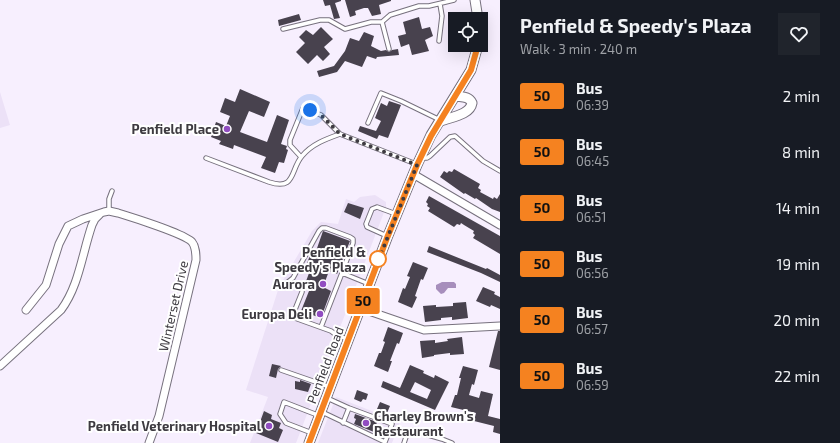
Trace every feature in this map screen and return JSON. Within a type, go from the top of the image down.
[{"type":"street","points":[[476,0],[477,12]]},
{"type":"street","name":"Penfield Road","points":[[309,443],[396,214],[413,174],[431,136],[471,70],[476,52]]},
{"type":"street","points":[[441,121],[470,110],[472,103],[471,100],[469,98],[456,96]]},
{"type":"street","points":[[413,174],[500,225]]},
{"type":"street","points":[[26,310],[46,285],[59,244],[68,226],[83,219],[106,212]]},
{"type":"street","points":[[0,366],[61,310],[68,301],[79,271],[92,225],[95,219],[106,212]]},
{"type":"street","name":"Winterset Drive","points":[[106,212],[118,213],[187,238],[192,242],[196,253],[196,260],[159,416],[149,443]]},
{"type":"street","points":[[360,308],[424,330],[500,326]]},
{"type":"lane","points":[[283,30],[320,20],[329,20],[345,29],[371,22],[382,22],[390,15],[419,6],[429,6],[454,0]]},
{"type":"lane","points":[[439,41],[442,16],[440,4]]},
{"type":"lane","points":[[382,22],[389,49]]},
{"type":"lane","points":[[368,123],[381,93],[441,121]]},
{"type":"lane","points":[[301,157],[290,145],[290,140],[303,108],[321,115],[340,134],[419,161],[430,156],[450,137],[454,136],[483,161],[500,171]]},
{"type":"lane","points":[[206,158],[276,185],[285,184],[291,179],[301,157],[323,140],[340,134]]},
{"type":"lane","points":[[106,212],[112,191]]},
{"type":"lane","points":[[388,236],[367,227],[366,224],[372,209],[377,207],[396,214]]},
{"type":"lane","points":[[321,327],[353,243],[353,239],[350,237],[326,228],[322,228],[319,231],[293,278],[288,282],[302,288],[292,317],[321,327],[348,339]]},
{"type":"lane","points":[[342,273],[369,284]]},
{"type":"lane","points":[[281,370],[331,387]]},
{"type":"lane","points":[[313,433],[286,423],[280,414],[284,402],[321,414],[386,441],[392,423],[349,408],[327,398]]},
{"type":"lane","points":[[344,423],[349,408]]},
{"type":"lane","points":[[404,443],[407,434],[411,430],[452,443]]},
{"type":"shaded area","points":[[0,92],[10,125],[0,128]]},
{"type":"shaded area","points":[[375,195],[386,202],[386,207],[296,443],[250,443],[268,397],[246,390],[279,287],[312,231],[321,222],[338,224],[346,199],[354,202],[360,197]]},
{"type":"shaded area","points":[[442,282],[454,282],[456,284],[456,288],[448,288],[441,294],[436,289],[436,285]]},
{"type":"shaded area","points":[[336,397],[400,422],[392,443],[318,443]]},
{"type":"building","points":[[323,0],[341,0],[335,3],[340,18],[334,19],[330,5],[325,6]]},
{"type":"building","points":[[345,0],[391,1],[379,5],[381,14],[372,16],[368,8],[364,8],[355,11],[356,15],[350,17]]},
{"type":"building","points":[[299,14],[301,20],[279,26],[278,20]]},
{"type":"building","points":[[419,17],[422,29],[430,27],[433,36],[425,40],[429,51],[412,55],[409,44],[401,47],[398,36],[406,34],[403,22]]},
{"type":"building","points":[[321,27],[333,39],[324,47],[330,54],[323,61],[317,55],[308,64],[296,52],[305,43],[299,37],[306,30],[313,35]]},
{"type":"building","points":[[364,32],[374,36],[371,46],[381,51],[386,50],[389,52],[398,49],[399,55],[377,57],[376,59],[367,56],[362,67],[345,61],[337,72],[319,77],[317,71],[334,66],[345,51],[350,38],[359,41]]},
{"type":"building","name":"Penfield Place","points":[[240,89],[270,102],[264,117],[249,111],[240,132],[267,142],[277,115],[289,120],[281,144],[287,146],[286,149],[288,150],[284,163],[279,162],[275,173],[261,168],[266,157],[234,145],[233,149],[219,144],[221,141],[211,137],[216,122],[226,126],[230,116],[220,112],[225,98],[235,102]]},
{"type":"building","points":[[389,101],[401,105],[388,138],[379,135],[377,139],[358,131],[360,126],[376,131],[381,121],[375,118],[381,103],[387,106]]},
{"type":"building","points":[[454,169],[480,184],[478,188],[481,190],[480,192],[493,199],[494,197],[497,199],[500,194],[500,212],[492,209],[476,198],[475,199],[465,193],[464,194],[440,177],[444,171],[447,173],[449,171],[452,172]]},
{"type":"building","points":[[429,196],[500,236],[500,254],[473,238],[475,235],[473,233],[474,231],[461,223],[460,225],[457,224],[454,227],[428,211],[430,208],[427,206],[428,204],[426,202]]},
{"type":"building","points":[[348,203],[364,208],[360,219],[344,212]]},
{"type":"building","points":[[323,231],[350,241],[337,274],[329,271],[323,287],[331,291],[321,318],[301,311],[311,286],[305,284],[312,265],[307,263],[311,253],[315,254]]},
{"type":"building","points":[[429,246],[486,269],[487,268],[500,275],[500,282],[427,252]]},
{"type":"building","points":[[413,262],[428,268],[423,280],[421,279],[415,296],[417,297],[412,308],[398,302],[403,288],[405,289],[410,277],[407,276]]},
{"type":"building","points":[[483,287],[495,292],[494,294],[500,297],[500,309],[491,305],[490,307],[476,301]]},
{"type":"building","points":[[466,302],[468,318],[452,320],[452,317],[441,318],[441,320],[425,322],[423,306],[453,306],[453,303]]},
{"type":"building","points":[[388,327],[403,333],[399,344],[397,343],[390,361],[392,361],[388,372],[374,366],[385,342],[383,341]]},
{"type":"building","points":[[498,331],[500,331],[500,370],[489,367]]},
{"type":"building","points":[[462,337],[464,354],[450,355],[450,353],[422,358],[420,341],[435,340],[435,343],[448,341],[447,339]]},
{"type":"building","points":[[272,364],[281,366],[278,369],[276,378],[269,376]]},
{"type":"building","points":[[410,365],[424,371],[423,373],[434,378],[435,375],[449,382],[435,410],[381,387],[383,381],[400,388]],"holes":[[[415,382],[431,390],[427,399],[410,392]]]},
{"type":"building","points":[[463,366],[478,370],[474,385],[472,384],[469,395],[479,398],[481,391],[493,394],[488,416],[500,419],[500,434],[493,432],[494,426],[474,421],[476,413],[451,407],[455,395],[457,395],[461,378],[459,378]]},
{"type":"building","points":[[300,380],[311,384],[308,392],[295,389],[295,381],[300,382]]},
{"type":"building","points":[[357,390],[368,394],[366,400],[363,399],[361,402],[354,399]]},
{"type":"building","points":[[380,402],[390,406],[387,413],[377,409]]},
{"type":"building","name":"Penfield Veterinary Hospital","points":[[264,411],[272,415],[271,419],[281,423],[279,428],[283,430],[278,442],[256,433]]},
{"type":"building","name":"Charley Brown's Restaurant","points":[[355,414],[377,422],[374,432],[354,424],[356,419],[354,418]]},
{"type":"bus line","name":"50","points":[[309,443],[369,284],[417,165],[431,136],[471,70],[476,52]]},
{"type":"place","name":"Penfield Place","points":[[227,129]]},
{"type":"place","name":"Penfield & Speedy's Plaza","points":[[378,259]]},
{"type":"place","name":"Aurora","points":[[323,284]]},
{"type":"place","name":"Europa Deli","points":[[320,314]]},
{"type":"place","name":"Charley Brown's Restaurant","points":[[366,423]]},
{"type":"place","name":"Penfield Veterinary Hospital","points":[[269,426]]},
{"type":"route","points":[[310,110],[321,115],[330,122],[340,134],[417,165],[378,261],[378,259]]}]
